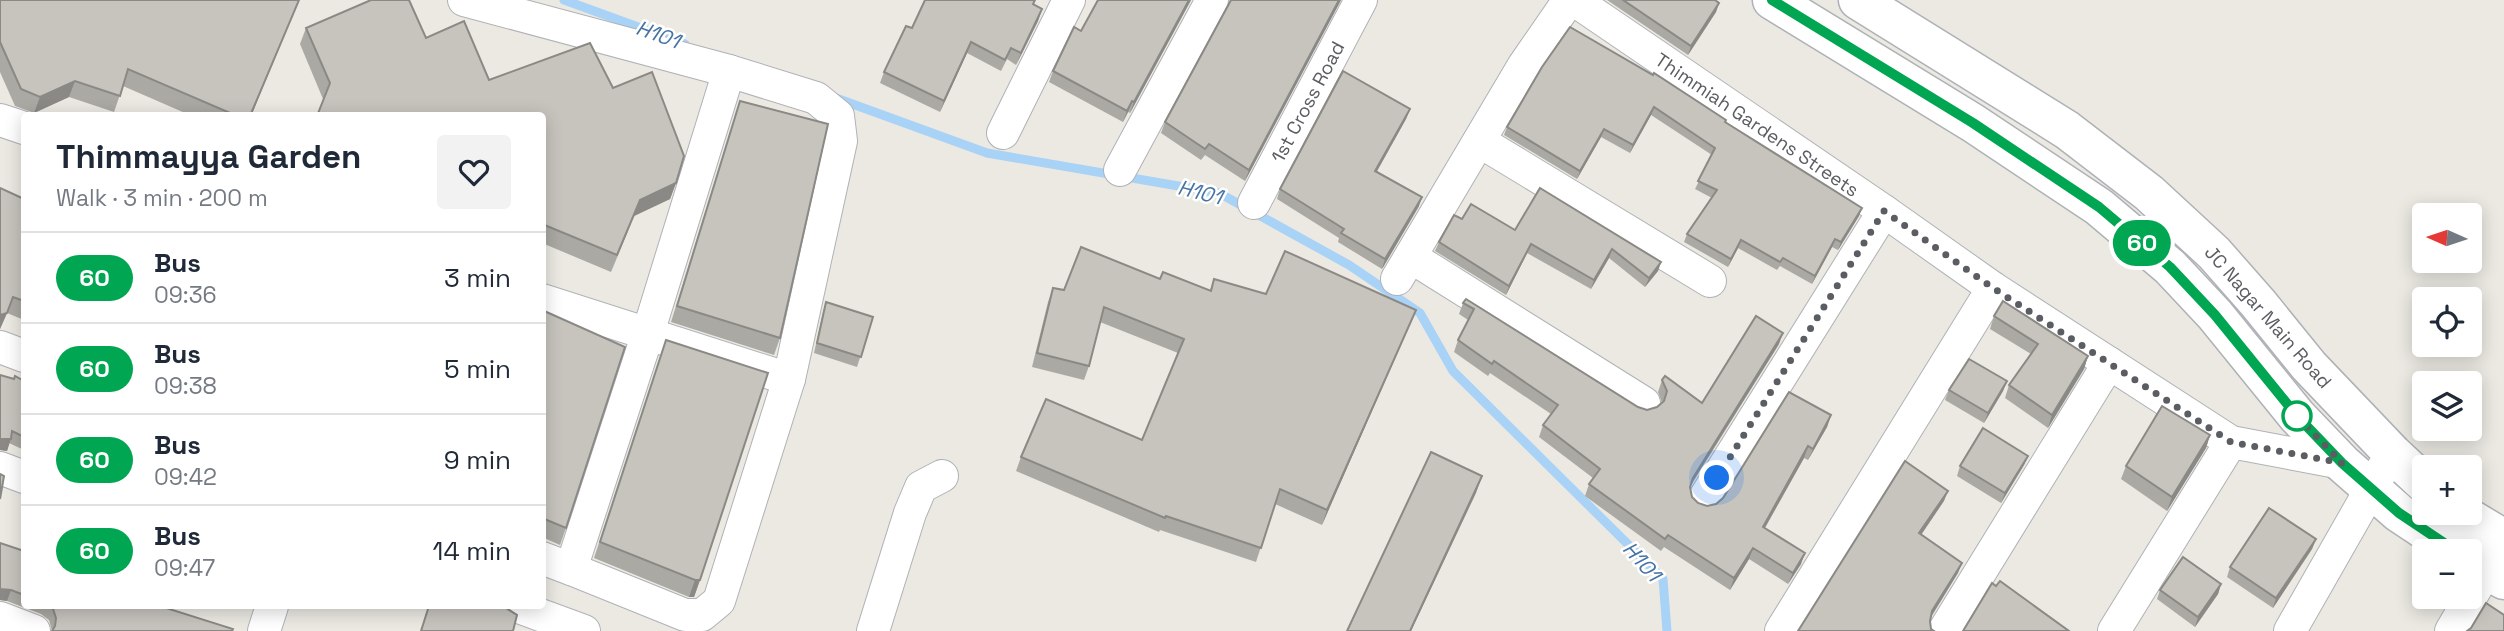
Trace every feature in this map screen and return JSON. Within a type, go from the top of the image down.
[{"type":"main road","name":"JC Nagar Main Road","points":[[1772,0],[1973,123],[2099,207],[2170,267],[2215,315],[2297,416],[2342,463],[2399,513],[2438,539]]},
{"type":"main road","name":"JC Nagar Main Road","points":[[1858,0],[2067,130],[2149,193],[2214,253],[2309,366],[2412,471]]},
{"type":"main road","points":[[2481,525],[2504,539]]},
{"type":"street","points":[[464,0],[729,71],[816,98],[838,116],[841,141],[789,379],[719,601],[702,615],[685,615],[557,564],[648,333],[729,71]]},
{"type":"street","points":[[1003,133],[1069,0]]},
{"type":"street","points":[[1120,170],[1212,0]]},
{"type":"street","name":"1st Cross Road","points":[[1254,203],[1361,0]]},
{"type":"street","points":[[1572,0],[1524,65],[1404,268],[1644,403]]},
{"type":"street","name":"Thimmiah Gardens Streets","points":[[1572,0],[1993,288],[2231,442],[2342,463]]},
{"type":"street","points":[[0,120],[21,127]]},
{"type":"street","points":[[1479,141],[1710,281]]},
{"type":"street","points":[[1704,499],[1884,211]]},
{"type":"street","points":[[1781,631],[1993,288]]},
{"type":"street","points":[[546,301],[789,379]]},
{"type":"street","points":[[0,347],[21,355]]},
{"type":"street","points":[[1944,631],[2109,363]]},
{"type":"street","points":[[2115,631],[2231,442]]},
{"type":"street","points":[[2290,631],[2393,454]]},
{"type":"street","points":[[0,468],[21,476]]},
{"type":"street","points":[[873,631],[910,513],[921,487],[942,475]]},
{"type":"street","points":[[264,631],[271,609]]},
{"type":"street","points":[[524,609],[584,631]]},
{"type":"street","points":[[2451,631],[2460,609]]},
{"type":"street","points":[[0,618],[34,631]]},
{"type":"building","points":[[0,0],[299,0],[252,112],[228,112],[128,69],[120,96],[75,81],[40,97],[21,89],[0,42]]},
{"type":"building","points":[[371,0],[409,0],[426,38],[464,21],[489,80],[590,43],[613,88],[652,72],[684,156],[676,183],[640,200],[617,255],[546,226],[546,112],[319,112],[330,83],[306,28]]},
{"type":"building","points":[[925,0],[1035,0],[1033,4],[1042,9],[1021,53],[1011,48],[1005,60],[971,42],[944,101],[884,72],[906,26],[912,28]]},
{"type":"building","points":[[1098,0],[1189,0],[1127,111],[1053,71],[1074,27],[1081,31]]},
{"type":"building","points":[[1231,0],[1339,0],[1249,170],[1209,144],[1205,149],[1165,122]]},
{"type":"building","points":[[1623,0],[1715,0],[1719,3],[1691,46]]},
{"type":"building","points":[[1570,27],[1653,75],[1654,73],[1726,120],[1725,122],[1862,208],[1841,242],[1835,239],[1815,276],[1783,258],[1780,262],[1741,240],[1731,259],[1687,234],[1717,190],[1698,181],[1715,148],[1654,107],[1633,145],[1604,129],[1580,171],[1507,127],[1542,67]]},
{"type":"building","points":[[1343,71],[1410,109],[1375,171],[1422,197],[1385,259],[1341,233],[1344,229],[1280,189]]},
{"type":"building","points":[[740,101],[828,124],[780,338],[677,306]]},
{"type":"building","points":[[0,188],[21,198],[21,300],[13,297],[7,313],[0,315]]},
{"type":"building","points":[[1540,188],[1661,262],[1649,278],[1612,249],[1594,280],[1531,244],[1509,286],[1439,242],[1454,215],[1462,219],[1471,204],[1515,230]]},
{"type":"building","points":[[1081,247],[1160,279],[1163,272],[1211,291],[1214,279],[1266,294],[1285,251],[1416,310],[1327,510],[1280,489],[1261,548],[1166,516],[1165,518],[1021,457],[1046,399],[1142,440],[1184,339],[1104,307],[1089,366],[1037,353],[1053,288],[1064,290]]},
{"type":"building","points":[[1466,299],[1638,407],[1647,410],[1664,401],[1667,391],[1662,380],[1665,376],[1702,403],[1756,316],[1783,333],[1690,487],[1692,497],[1707,506],[1716,504],[1723,498],[1789,392],[1831,415],[1813,449],[1808,446],[1763,527],[1805,553],[1793,573],[1753,548],[1734,578],[1668,535],[1665,539],[1589,484],[1600,469],[1543,425],[1558,405],[1458,340],[1474,309],[1463,303]]},
{"type":"building","points":[[2003,301],[2088,356],[2052,415],[2009,385],[2038,344],[1994,316]]},
{"type":"building","points":[[826,302],[873,317],[861,357],[817,343]]},
{"type":"building","points":[[546,312],[625,347],[566,528],[546,520]]},
{"type":"building","points":[[666,340],[768,373],[700,580],[600,542]]},
{"type":"building","points":[[1969,359],[2007,381],[1988,413],[1949,390]]},
{"type":"building","points":[[0,375],[14,379],[15,376],[21,379],[21,436],[12,431],[11,439],[0,439]]},
{"type":"building","points":[[2162,406],[2210,435],[2172,497],[2126,466]]},
{"type":"building","points":[[1983,428],[2028,456],[2005,493],[1960,466]]},
{"type":"building","points":[[1431,452],[1482,476],[1410,631],[1347,631]]},
{"type":"building","points":[[1905,461],[1948,491],[1919,533],[1962,563],[1932,611],[1930,621],[1934,631],[1798,631]]},
{"type":"building","points":[[0,474],[4,476],[0,499]]},
{"type":"building","points":[[2269,508],[2316,539],[2276,598],[2230,567]]},
{"type":"building","points":[[0,543],[21,550],[21,594],[0,589]]},
{"type":"building","points":[[2183,557],[2221,584],[2198,617],[2160,590]]},
{"type":"building","points":[[2000,581],[2069,631],[1963,631],[1992,583],[1996,586]]},
{"type":"building","points":[[2486,603],[2504,615],[2504,631],[2467,631],[2471,628]]},
{"type":"building","points":[[53,609],[169,609],[233,629],[52,631],[56,618]]},
{"type":"building","points":[[428,609],[508,609],[517,615],[513,631],[421,631]]},
{"type":"waterway","name":"H101","points":[[564,0],[685,44]]},
{"type":"waterway","name":"H101","points":[[836,98],[987,153],[1219,193],[1349,265],[1420,313],[1453,371],[1663,579],[1667,631]]},
{"type":"bus line","name":"60","points":[[1772,0],[1973,123],[2099,207],[2170,267],[2215,315],[2297,416],[2342,463],[2399,513],[2438,539]]},
{"type":"route","points":[[1717,478],[1884,211],[1993,288],[2231,442],[2342,463],[2297,416]]}]
